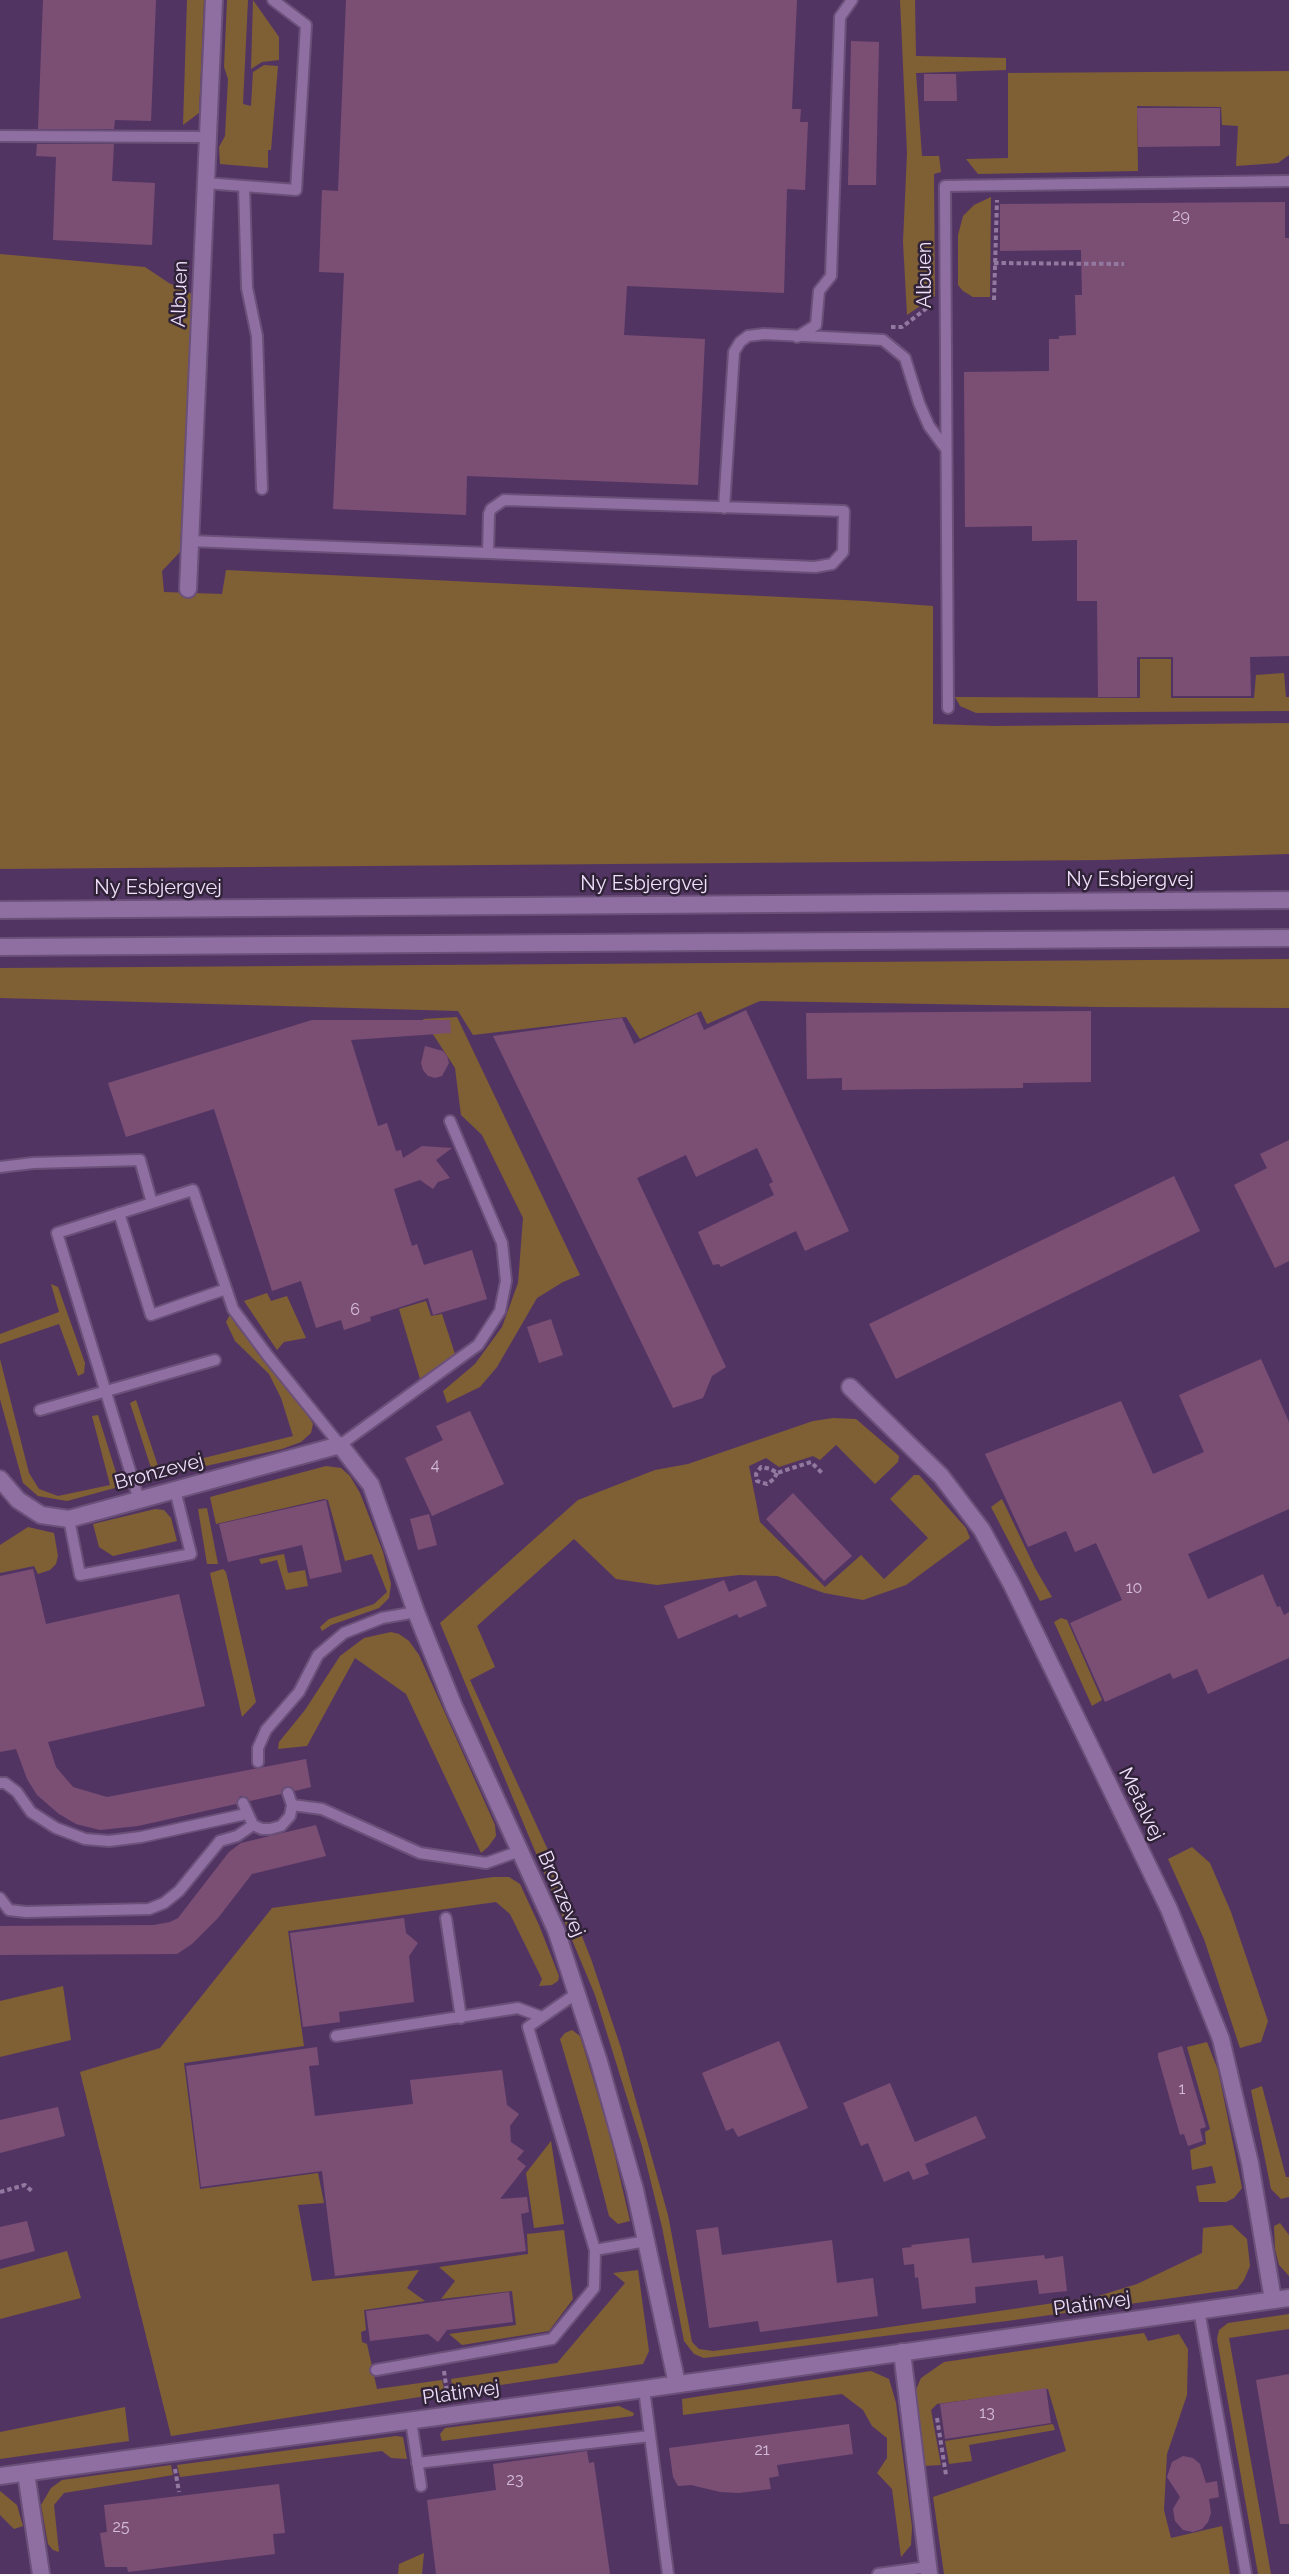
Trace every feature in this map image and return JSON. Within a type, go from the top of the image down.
[{"type":"street","name":"Albuen","points":[[188,589],[213,0]]},
{"type":"street","name":"Ny Esbjergvej","points":[[0,910],[1289,900]]},
{"type":"street","points":[[0,947],[1289,938]]},
{"type":"street","name":"Metalvej","points":[[850,1387],[941,1476],[982,1530],[1012,1585],[1169,1909],[1221,2039],[1281,2299]]},
{"type":"street","name":"Bronzevej","points":[[0,1479],[18,1500],[41,1515],[69,1519],[340,1445],[371,1485],[416,1612],[454,1707],[556,1930],[635,2190],[677,2384]]},
{"type":"street","name":"Platinvej","points":[[0,2476],[644,2389],[1281,2299]]},
{"type":"street","points":[[902,2352],[929,2571]]},
{"type":"street","points":[[26,2474],[41,2574]]},
{"type":"lane","points":[[206,183],[296,190],[306,26],[273,0]]},
{"type":"lane","points":[[797,337],[816,325],[819,291],[831,276],[840,17],[852,0]]},
{"type":"lane","points":[[0,136],[208,137]]},
{"type":"lane","name":"Albuen","points":[[948,708],[945,186],[1289,181]]},
{"type":"lane","points":[[244,186],[246,288],[257,336],[262,489]]},
{"type":"lane","points":[[724,508],[734,352],[740,342],[748,336],[764,334],[883,340],[905,358],[929,426],[946,449]]},
{"type":"lane","points":[[190,541],[815,567],[832,564],[843,552],[844,511],[504,500],[491,509],[489,514],[488,553]]},
{"type":"lane","points":[[340,1445],[478,1345],[500,1311],[506,1281],[502,1243],[450,1121]]},
{"type":"lane","points":[[0,1167],[33,1162],[140,1160],[152,1203],[57,1233],[139,1500]]},
{"type":"lane","name":"Bronzevej","points":[[152,1203],[193,1190],[233,1309],[340,1445]]},
{"type":"lane","points":[[118,1214],[151,1315],[226,1289]]},
{"type":"lane","points":[[40,1410],[215,1360]]},
{"type":"lane","points":[[69,1519],[80,1575],[191,1554],[175,1490]]},
{"type":"lane","points":[[258,1762],[258,1748],[266,1730],[299,1692],[318,1655],[344,1634],[382,1618],[416,1612]]},
{"type":"lane","points":[[0,1783],[5,1783],[17,1792],[31,1812],[56,1828],[85,1839],[109,1841],[141,1837],[244,1809],[253,1825],[262,1829],[280,1826],[290,1816],[292,1804],[288,1793]]},
{"type":"lane","points":[[292,1804],[322,1809],[420,1853],[486,1863],[520,1851]]},
{"type":"lane","points":[[0,1898],[9,1910],[26,1912],[149,1909],[164,1903],[178,1891],[220,1841],[237,1836],[253,1825]]},
{"type":"lane","points":[[446,1918],[461,2018]]},
{"type":"lane","points":[[376,2370],[552,2339],[594,2288],[595,2250],[528,2027],[577,1993]]},
{"type":"lane","points":[[336,2036],[518,2008],[542,2017]]},
{"type":"lane","points":[[595,2250],[646,2241]]},
{"type":"lane","points":[[1199,2310],[1246,2574]]},
{"type":"lane","points":[[644,2389],[668,2574]]},
{"type":"lane","points":[[411,2421],[421,2486]]},
{"type":"lane","points":[[417,2463],[650,2436]]},
{"type":"lane","points":[[878,2574],[929,2571]]},
{"type":"path","points":[[994,300],[997,185]]},
{"type":"path","points":[[994,262],[1124,264]]},
{"type":"path","points":[[880,326],[902,327],[946,294]]},
{"type":"path","points":[[777,1473],[761,1467],[756,1474],[757,1481],[767,1484],[774,1479],[777,1473],[812,1462],[822,1473]]},
{"type":"path","points":[[0,2192],[25,2185],[33,2192]]},
{"type":"path","points":[[442,2358],[451,2415]]},
{"type":"path","points":[[937,2418],[946,2475]]},
{"type":"shaded area","points":[[187,0],[204,0],[199,113],[183,125]]},
{"type":"shaded area","points":[[227,0],[248,0],[243,104],[251,106],[253,72],[264,65],[278,66],[268,168],[220,164],[219,147],[225,136],[228,79],[224,67]]},
{"type":"shaded area","points":[[253,0],[279,37],[279,60],[262,62],[251,69]]},
{"type":"shaded area","points":[[900,0],[915,0],[916,56],[1006,58],[1006,70],[916,73],[922,156],[939,156],[941,172],[934,174],[935,296],[907,315],[903,242],[907,153]]},
{"type":"shaded area","points":[[1289,71],[1289,155],[1278,163],[1236,166],[1238,126],[1222,125],[1221,107],[1137,106],[1138,171],[978,174],[966,159],[1008,158],[1008,73]]},
{"type":"shaded area","points":[[991,197],[990,297],[973,297],[958,285],[958,235],[963,216],[974,205]]},
{"type":"shaded area","points":[[0,254],[145,267],[169,283],[192,294],[180,552],[162,571],[164,592],[222,594],[226,570],[933,606],[933,724],[995,726],[1289,723],[1289,854],[1105,860],[0,869]]},
{"type":"shaded area","points":[[1140,659],[1171,659],[1171,698],[1254,698],[1256,675],[1284,673],[1286,697],[1289,697],[1289,711],[976,713],[960,706],[955,697],[1140,698]]},
{"type":"shaded area","points":[[1289,959],[1289,1008],[760,1001],[707,1024],[701,1011],[640,1039],[626,1017],[473,1035],[458,1011],[0,998],[0,968]]},
{"type":"shaded area","points":[[457,1017],[580,1275],[563,1282],[537,1298],[497,1367],[480,1387],[447,1403],[443,1391],[475,1364],[502,1327],[518,1283],[523,1218],[482,1135],[461,1115],[455,1068],[423,1019]]},
{"type":"shaded area","points":[[51,1284],[58,1287],[85,1363],[84,1373],[78,1376],[59,1324],[0,1344],[0,1334],[59,1312]]},
{"type":"shaded area","points":[[267,1293],[271,1301],[287,1296],[306,1338],[284,1342],[277,1350],[244,1301]]},
{"type":"shaded area","points":[[426,1301],[431,1316],[442,1314],[455,1354],[443,1366],[420,1379],[399,1309]]},
{"type":"shaded area","points":[[233,1309],[236,1325],[302,1406],[313,1424],[311,1433],[301,1442],[282,1449],[161,1476],[152,1471],[130,1403],[136,1400],[159,1469],[293,1436],[281,1398],[269,1374],[235,1341],[226,1322]]},
{"type":"shaded area","points":[[0,1359],[29,1473],[39,1489],[58,1496],[110,1485],[92,1416],[98,1415],[119,1482],[115,1488],[67,1501],[38,1496],[23,1483],[0,1399]]},
{"type":"shaded area","points":[[833,1418],[856,1419],[899,1456],[898,1462],[875,1484],[836,1445],[820,1460],[813,1456],[779,1467],[766,1458],[749,1466],[760,1522],[825,1587],[861,1555],[884,1579],[928,1538],[890,1499],[914,1475],[919,1475],[966,1528],[970,1538],[906,1585],[863,1600],[824,1593],[777,1576],[739,1575],[657,1585],[616,1579],[574,1539],[477,1626],[495,1667],[470,1680],[547,1848],[591,1959],[621,2048],[668,2215],[692,2342],[699,2349],[713,2351],[1095,2297],[1137,2284],[1202,2253],[1203,2228],[1211,2227],[1232,2225],[1247,2239],[1250,2266],[1237,2289],[1007,2321],[704,2358],[694,2354],[684,2341],[662,2227],[642,2146],[595,1995],[440,1623],[578,1500],[655,1470],[688,1464],[813,1421]]},
{"type":"shaded area","points":[[326,1466],[341,1468],[350,1476],[360,1493],[383,1552],[391,1584],[389,1598],[379,1608],[331,1625],[322,1631],[320,1627],[329,1619],[374,1604],[387,1592],[372,1554],[345,1561],[328,1500],[324,1499],[216,1524],[210,1497]]},
{"type":"shaded area","points":[[1002,1499],[1035,1568],[1052,1597],[1040,1601],[991,1507]]},
{"type":"shaded area","points":[[207,1508],[218,1564],[207,1564],[198,1509]]},
{"type":"shaded area","points":[[155,1509],[164,1510],[171,1518],[177,1541],[113,1556],[99,1547],[93,1524]]},
{"type":"shaded area","points":[[28,1527],[54,1533],[58,1556],[56,1564],[50,1570],[38,1574],[34,1566],[0,1573],[0,1545]]},
{"type":"shaded area","points":[[284,1554],[288,1573],[305,1570],[308,1586],[286,1590],[277,1560],[261,1564],[259,1559]]},
{"type":"shaded area","points":[[223,1569],[226,1572],[256,1702],[242,1717],[210,1573]]},
{"type":"shaded area","points":[[1061,1618],[1067,1620],[1102,1700],[1092,1706],[1054,1622]]},
{"type":"shaded area","points":[[391,1632],[409,1641],[419,1655],[495,1825],[496,1836],[481,1853],[406,1694],[355,1658],[307,1746],[278,1749],[279,1742],[305,1710],[340,1656],[364,1638]]},
{"type":"shaded area","points":[[1192,1847],[1210,1863],[1231,1912],[1268,2021],[1261,2042],[1240,2048],[1204,1939],[1168,1859]]},
{"type":"shaded area","points":[[493,1877],[509,1877],[520,1884],[559,1976],[558,1981],[552,1985],[539,1986],[542,1979],[510,1914],[496,1902],[288,1931],[304,2046],[184,2063],[200,2189],[318,2173],[324,2203],[298,2205],[312,2281],[419,2270],[407,2288],[425,2301],[364,2310],[366,2330],[361,2332],[362,2342],[367,2344],[377,2389],[442,2380],[445,2393],[171,2436],[80,2072],[160,2048],[272,1908]]},
{"type":"shaded area","points":[[63,1986],[71,2040],[0,2057],[0,2001]]},
{"type":"shaded area","points":[[572,2030],[580,2036],[610,2135],[630,2221],[618,2224],[609,2216],[560,2039]]},
{"type":"shaded area","points":[[1207,2042],[1218,2070],[1242,2188],[1234,2198],[1226,2202],[1199,2202],[1196,2186],[1216,2183],[1212,2166],[1192,2170],[1190,2150],[1206,2144],[1205,2132],[1210,2129],[1187,2047]]},
{"type":"shaded area","points":[[1262,2086],[1286,2177],[1289,2177],[1289,2197],[1281,2199],[1271,2189],[1251,2090]]},
{"type":"shaded area","points":[[551,2141],[564,2224],[534,2228],[526,2173]]},
{"type":"shaded area","points":[[1280,2223],[1289,2235],[1289,2276],[1279,2265],[1275,2249],[1274,2226]]},
{"type":"shaded area","points":[[564,2230],[573,2299],[549,2331],[462,2345],[449,2334],[516,2325],[512,2291],[441,2299],[455,2281],[439,2267],[528,2254],[527,2234]]},
{"type":"shaded area","points":[[67,2251],[81,2298],[0,2319],[0,2269]]},
{"type":"shaded area","points":[[638,2270],[649,2351],[643,2364],[453,2392],[451,2379],[557,2363],[625,2283],[613,2273]]},
{"type":"shaded area","points":[[1289,2314],[1289,2329],[1229,2338],[1271,2574],[1258,2574],[1217,2339],[1219,2330],[1228,2323]]},
{"type":"shaded area","points":[[1144,2333],[1148,2341],[1179,2334],[1188,2349],[1187,2395],[1167,2454],[1164,2510],[1171,2538],[1222,2526],[1230,2574],[944,2574],[933,2497],[1066,2451],[1048,2389],[937,2404],[931,2410],[941,2465],[924,2466],[915,2392],[921,2378],[944,2362]]},
{"type":"shaded area","points":[[871,2371],[889,2379],[896,2403],[912,2527],[911,2545],[901,2557],[892,2489],[877,2473],[887,2458],[887,2438],[872,2426],[863,2410],[842,2394],[683,2415],[682,2399]]},
{"type":"shaded area","points":[[619,2406],[634,2413],[633,2416],[442,2441],[440,2434],[445,2428]]},
{"type":"shaded area","points":[[125,2407],[129,2441],[0,2459],[0,2432]]},
{"type":"shaded area","points":[[1053,2424],[1055,2430],[969,2445],[972,2461],[949,2464],[945,2441]]},
{"type":"shaded area","points":[[396,2436],[403,2437],[407,2459],[391,2458],[382,2451],[180,2477],[177,2465]]},
{"type":"shaded area","points":[[171,2465],[173,2475],[64,2493],[54,2505],[59,2552],[53,2550],[48,2544],[41,2505],[51,2488],[62,2480]]},
{"type":"shaded area","points":[[0,2491],[17,2505],[23,2526],[14,2529],[0,2515]]},
{"type":"shaded area","points":[[424,2553],[422,2574],[398,2574],[399,2564]]},
{"type":"building","points":[[43,0],[156,0],[151,121],[115,120],[114,129],[38,129]]},
{"type":"building","points":[[346,0],[797,0],[792,109],[801,109],[800,122],[808,122],[805,190],[787,189],[784,293],[627,286],[624,335],[705,339],[698,485],[467,476],[466,515],[333,509],[344,273],[319,272],[322,190],[338,191]]},
{"type":"building","points":[[851,41],[879,42],[876,185],[848,185]]},
{"type":"building","points":[[924,74],[956,74],[957,101],[924,101]]},
{"type":"building","points":[[1137,108],[1220,108],[1220,146],[1138,147]]},
{"type":"building","points":[[37,144],[114,144],[112,181],[155,183],[152,245],[53,240],[56,157],[36,156]]},
{"type":"building","points":[[1285,202],[1285,238],[1289,238],[1289,656],[1250,657],[1251,696],[1173,696],[1173,657],[1137,657],[1137,697],[1098,697],[1097,601],[1077,601],[1077,540],[1032,541],[1032,526],[965,527],[964,372],[1049,371],[1049,339],[1076,335],[1075,295],[1082,295],[1081,250],[1000,251],[1000,204]]},
{"type":"building","points":[[746,1010],[849,1231],[805,1251],[796,1231],[721,1267],[719,1264],[713,1265],[698,1232],[774,1195],[769,1184],[773,1182],[757,1148],[696,1177],[686,1155],[637,1178],[726,1367],[712,1376],[703,1398],[673,1408],[493,1036],[622,1018],[634,1044],[697,1014],[704,1030]]},
{"type":"building","points":[[1091,1011],[1091,1082],[1023,1083],[1023,1088],[842,1090],[842,1078],[807,1079],[806,1013]]},
{"type":"building","points":[[312,1020],[450,1020],[451,1033],[351,1040],[378,1126],[387,1123],[396,1151],[401,1150],[403,1158],[422,1146],[452,1148],[436,1160],[450,1178],[438,1182],[433,1189],[420,1180],[394,1189],[412,1246],[417,1244],[424,1265],[472,1250],[487,1299],[433,1315],[428,1298],[370,1317],[371,1321],[344,1330],[341,1320],[316,1328],[301,1281],[272,1291],[214,1109],[126,1137],[108,1083]]},
{"type":"building","points":[[425,1046],[443,1051],[447,1056],[449,1063],[442,1076],[435,1078],[428,1076],[423,1070],[421,1063]]},
{"type":"building","points":[[1289,1140],[1289,1261],[1275,1268],[1234,1185],[1267,1168],[1260,1154]]},
{"type":"building","points":[[1174,1176],[1200,1231],[896,1379],[869,1324]]},
{"type":"building","points":[[551,1319],[563,1355],[539,1363],[527,1327]]},
{"type":"building","points":[[1261,1359],[1289,1422],[1289,1509],[1188,1554],[1208,1599],[1263,1574],[1277,1607],[1280,1606],[1284,1615],[1289,1612],[1289,1658],[1208,1694],[1197,1669],[1173,1679],[1170,1673],[1105,1702],[1070,1623],[1122,1600],[1096,1543],[1075,1552],[1066,1531],[1028,1547],[985,1454],[1121,1401],[1153,1474],[1204,1452],[1179,1395]]},
{"type":"building","points":[[470,1411],[504,1484],[432,1516],[405,1458],[443,1440],[436,1426]]},
{"type":"building","points":[[793,1493],[852,1556],[824,1581],[766,1519]]},
{"type":"building","points":[[326,1500],[342,1572],[310,1579],[302,1545],[228,1562],[219,1524]]},
{"type":"building","points":[[429,1514],[437,1545],[418,1550],[410,1519]]},
{"type":"building","points":[[33,1569],[46,1624],[179,1594],[205,1706],[48,1742],[56,1767],[73,1787],[107,1797],[306,1759],[311,1787],[295,1791],[292,1787],[286,1786],[282,1789],[281,1794],[250,1801],[247,1797],[240,1796],[236,1804],[138,1826],[100,1830],[76,1824],[59,1814],[37,1795],[27,1779],[16,1749],[0,1752],[0,1576]]},
{"type":"building","points":[[724,1580],[729,1592],[756,1580],[767,1606],[739,1618],[737,1614],[678,1639],[664,1606]]},
{"type":"building","points":[[316,1825],[326,1856],[252,1874],[218,1918],[192,1944],[177,1954],[0,1955],[0,1926],[154,1925],[170,1922],[178,1918],[229,1852],[241,1843]]},
{"type":"building","points":[[404,1918],[406,1933],[418,1943],[409,1956],[414,2002],[339,2012],[340,2022],[303,2027],[290,1933]]},
{"type":"building","points":[[779,2041],[808,2108],[738,2137],[733,2128],[726,2131],[702,2073]]},
{"type":"building","points":[[1182,2046],[1206,2127],[1200,2129],[1203,2141],[1188,2146],[1184,2134],[1180,2135],[1158,2057],[1158,2053]]},
{"type":"building","points":[[317,2047],[319,2065],[309,2066],[315,2116],[413,2104],[410,2080],[502,2070],[507,2105],[519,2114],[510,2126],[511,2142],[524,2151],[517,2159],[526,2166],[500,2199],[527,2197],[529,2212],[521,2214],[526,2251],[335,2276],[322,2171],[201,2187],[186,2066]]},
{"type":"building","points":[[890,2083],[915,2142],[976,2116],[986,2138],[925,2164],[929,2174],[913,2180],[909,2171],[884,2182],[868,2143],[861,2146],[843,2103]]},
{"type":"building","points":[[58,2107],[65,2136],[0,2153],[0,2120]]},
{"type":"building","points":[[27,2221],[35,2251],[0,2260],[0,2227]]},
{"type":"building","points":[[718,2227],[722,2255],[832,2240],[837,2283],[873,2278],[878,2316],[760,2332],[758,2321],[709,2328],[696,2230]]},
{"type":"building","points":[[969,2238],[972,2263],[1044,2255],[1045,2259],[1063,2256],[1067,2291],[1039,2294],[1037,2280],[975,2287],[976,2303],[922,2309],[914,2264],[904,2265],[902,2248]]},
{"type":"building","points":[[509,2292],[513,2322],[447,2330],[438,2342],[428,2334],[370,2341],[366,2311]]},
{"type":"building","points":[[1289,2374],[1289,2524],[1280,2524],[1256,2380]]},
{"type":"building","points":[[1046,2388],[1051,2423],[945,2439],[940,2404]]},
{"type":"building","points":[[849,2424],[853,2454],[777,2465],[779,2476],[769,2478],[771,2489],[739,2493],[720,2492],[691,2485],[678,2486],[673,2477],[669,2448]]},
{"type":"building","points":[[587,2451],[589,2463],[594,2462],[610,2574],[436,2574],[427,2500],[496,2490],[493,2464]]},
{"type":"building","points":[[1183,2456],[1193,2458],[1200,2464],[1206,2483],[1217,2481],[1219,2497],[1209,2499],[1211,2513],[1208,2522],[1202,2529],[1193,2532],[1183,2530],[1175,2521],[1173,2509],[1180,2497],[1167,2477],[1172,2462]]},
{"type":"building","points":[[279,2484],[285,2533],[273,2534],[275,2554],[128,2572],[127,2567],[105,2567],[100,2533],[107,2532],[104,2505]]}]
